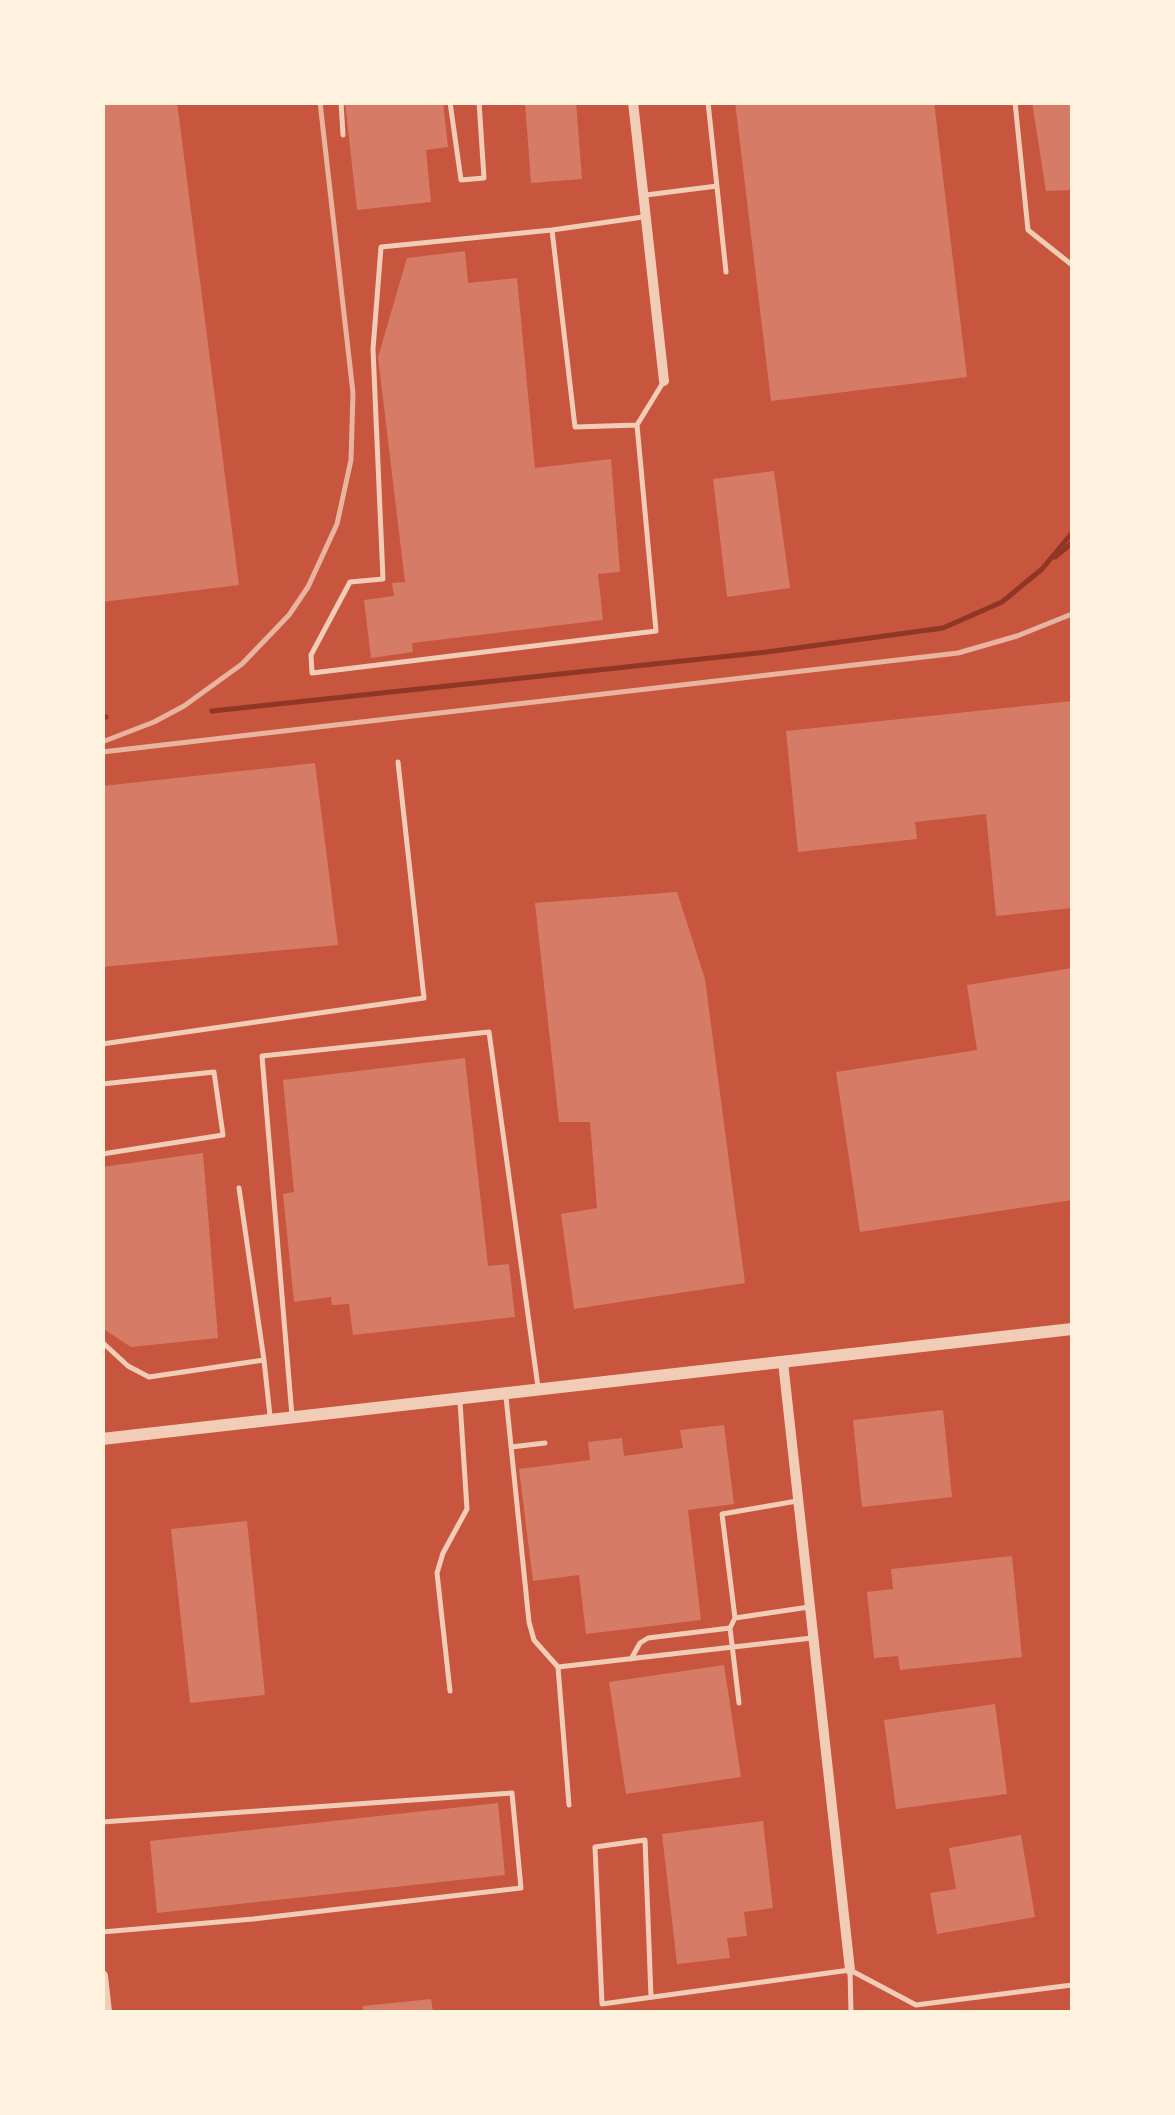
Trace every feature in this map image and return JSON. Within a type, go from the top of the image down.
[{"type":"street","points":[[633,102],[664,381]]},
{"type":"street","points":[[102,1439],[1072,1330]]},
{"type":"street","points":[[783,1362],[850,1970]]},
{"type":"street","points":[[102,1976],[106,2012]]},
{"type":"lane","points":[[340,102],[343,135]]},
{"type":"lane","points":[[450,102],[461,180],[484,178],[479,102]]},
{"type":"lane","points":[[708,102],[726,272]]},
{"type":"lane","points":[[1015,102],[1028,230],[1072,265]]},
{"type":"lane","points":[[643,195],[717,186]]},
{"type":"lane","points":[[646,216],[381,247],[373,349],[382,579],[350,582],[311,655],[312,673],[656,631],[636,425],[664,381]]},
{"type":"lane","points":[[552,230],[575,427],[636,425]]},
{"type":"lane","points":[[102,1044],[424,998],[398,762]]},
{"type":"lane","points":[[292,1418],[262,1056],[489,1032],[538,1390]]},
{"type":"lane","points":[[102,1084],[214,1072],[223,1135],[102,1154]]},
{"type":"lane","points":[[240,1188],[270,1420]]},
{"type":"lane","points":[[102,1342],[128,1366],[150,1377],[264,1360]]},
{"type":"lane","points":[[506,1394],[528,1622],[534,1640],[558,1667],[569,1805]]},
{"type":"lane","points":[[450,1691],[437,1574],[443,1553],[467,1509],[460,1399]]},
{"type":"lane","points":[[511,1447],[545,1443]]},
{"type":"lane","points":[[739,1703],[730,1628],[735,1618],[722,1514],[797,1501]]},
{"type":"lane","points":[[735,1618],[809,1607]]},
{"type":"lane","points":[[631,1659],[640,1642],[648,1638],[730,1628]]},
{"type":"lane","points":[[558,1667],[812,1638]]},
{"type":"lane","points":[[102,1822],[512,1793],[521,1888],[102,1932]]},
{"type":"lane","points":[[651,1997],[644,1840],[595,1847],[602,2004],[850,1970],[912,2003],[1072,1985]]},
{"type":"lane","points":[[850,1970],[851,2012]]},
{"type":"lane","points":[[912,2003],[912,2012]]},
{"type":"building","points":[[102,102],[177,102],[239,585],[102,602]]},
{"type":"building","points":[[345,102],[443,102],[448,147],[426,150],[431,202],[357,210]]},
{"type":"building","points":[[525,102],[576,102],[582,179],[531,183]]},
{"type":"building","points":[[735,102],[934,102],[967,377],[771,401]]},
{"type":"building","points":[[1032,102],[1072,102],[1072,190],[1046,191]]},
{"type":"building","points":[[465,251],[468,283],[517,278],[535,468],[611,459],[620,572],[598,574],[603,620],[412,643],[413,652],[371,658],[364,600],[394,596],[392,583],[405,582],[378,357],[407,258]]},
{"type":"building","points":[[774,471],[790,588],[727,597],[713,479]]},
{"type":"building","points":[[1072,701],[1072,908],[996,916],[986,814],[915,822],[917,839],[798,852],[786,731]]},
{"type":"building","points":[[315,763],[338,945],[102,967],[102,786]]},
{"type":"building","points":[[677,892],[705,979],[745,1283],[574,1309],[561,1214],[597,1208],[590,1122],[559,1122],[535,903]]},
{"type":"building","points":[[1072,968],[1072,1200],[860,1232],[836,1072],[977,1050],[967,985]]},
{"type":"building","points":[[465,1058],[488,1266],[509,1264],[515,1317],[353,1335],[349,1304],[332,1305],[331,1297],[294,1302],[283,1194],[294,1192],[283,1080]]},
{"type":"building","points":[[203,1153],[218,1338],[131,1347],[102,1328],[102,1167]]},
{"type":"building","points":[[943,1410],[952,1497],[862,1507],[853,1420]]},
{"type":"building","points":[[724,1425],[734,1504],[688,1510],[701,1620],[586,1634],[579,1575],[533,1581],[519,1469],[590,1460],[588,1442],[622,1438],[624,1456],[683,1448],[680,1430]]},
{"type":"building","points":[[247,1521],[265,1695],[190,1703],[171,1529]]},
{"type":"building","points":[[1012,1556],[1022,1657],[900,1670],[898,1656],[874,1658],[867,1592],[893,1589],[891,1569]]},
{"type":"building","points":[[724,1665],[741,1777],[626,1794],[609,1682]]},
{"type":"building","points":[[995,1704],[1007,1794],[896,1809],[884,1720]]},
{"type":"building","points":[[498,1803],[505,1875],[157,1913],[150,1841]]},
{"type":"building","points":[[763,1821],[773,1908],[744,1912],[747,1936],[727,1938],[730,1958],[677,1964],[662,1834]]},
{"type":"building","points":[[1021,1835],[1035,1917],[937,1934],[930,1893],[956,1889],[949,1848]]},
{"type":"building","points":[[431,1999],[433,2012],[363,2012],[363,2006]]},
{"type":"waterway","points":[[212,711],[767,652],[943,628],[1002,602],[1042,569],[1072,533]]},
{"type":"waterway","points":[[1055,557],[1072,543]]},
{"type":"railway","points":[[102,742],[184,706],[242,664],[289,615],[308,587],[337,524],[351,460],[353,393],[320,102]]},
{"type":"railway","points":[[102,752],[958,653],[1017,636],[1072,614]]}]
